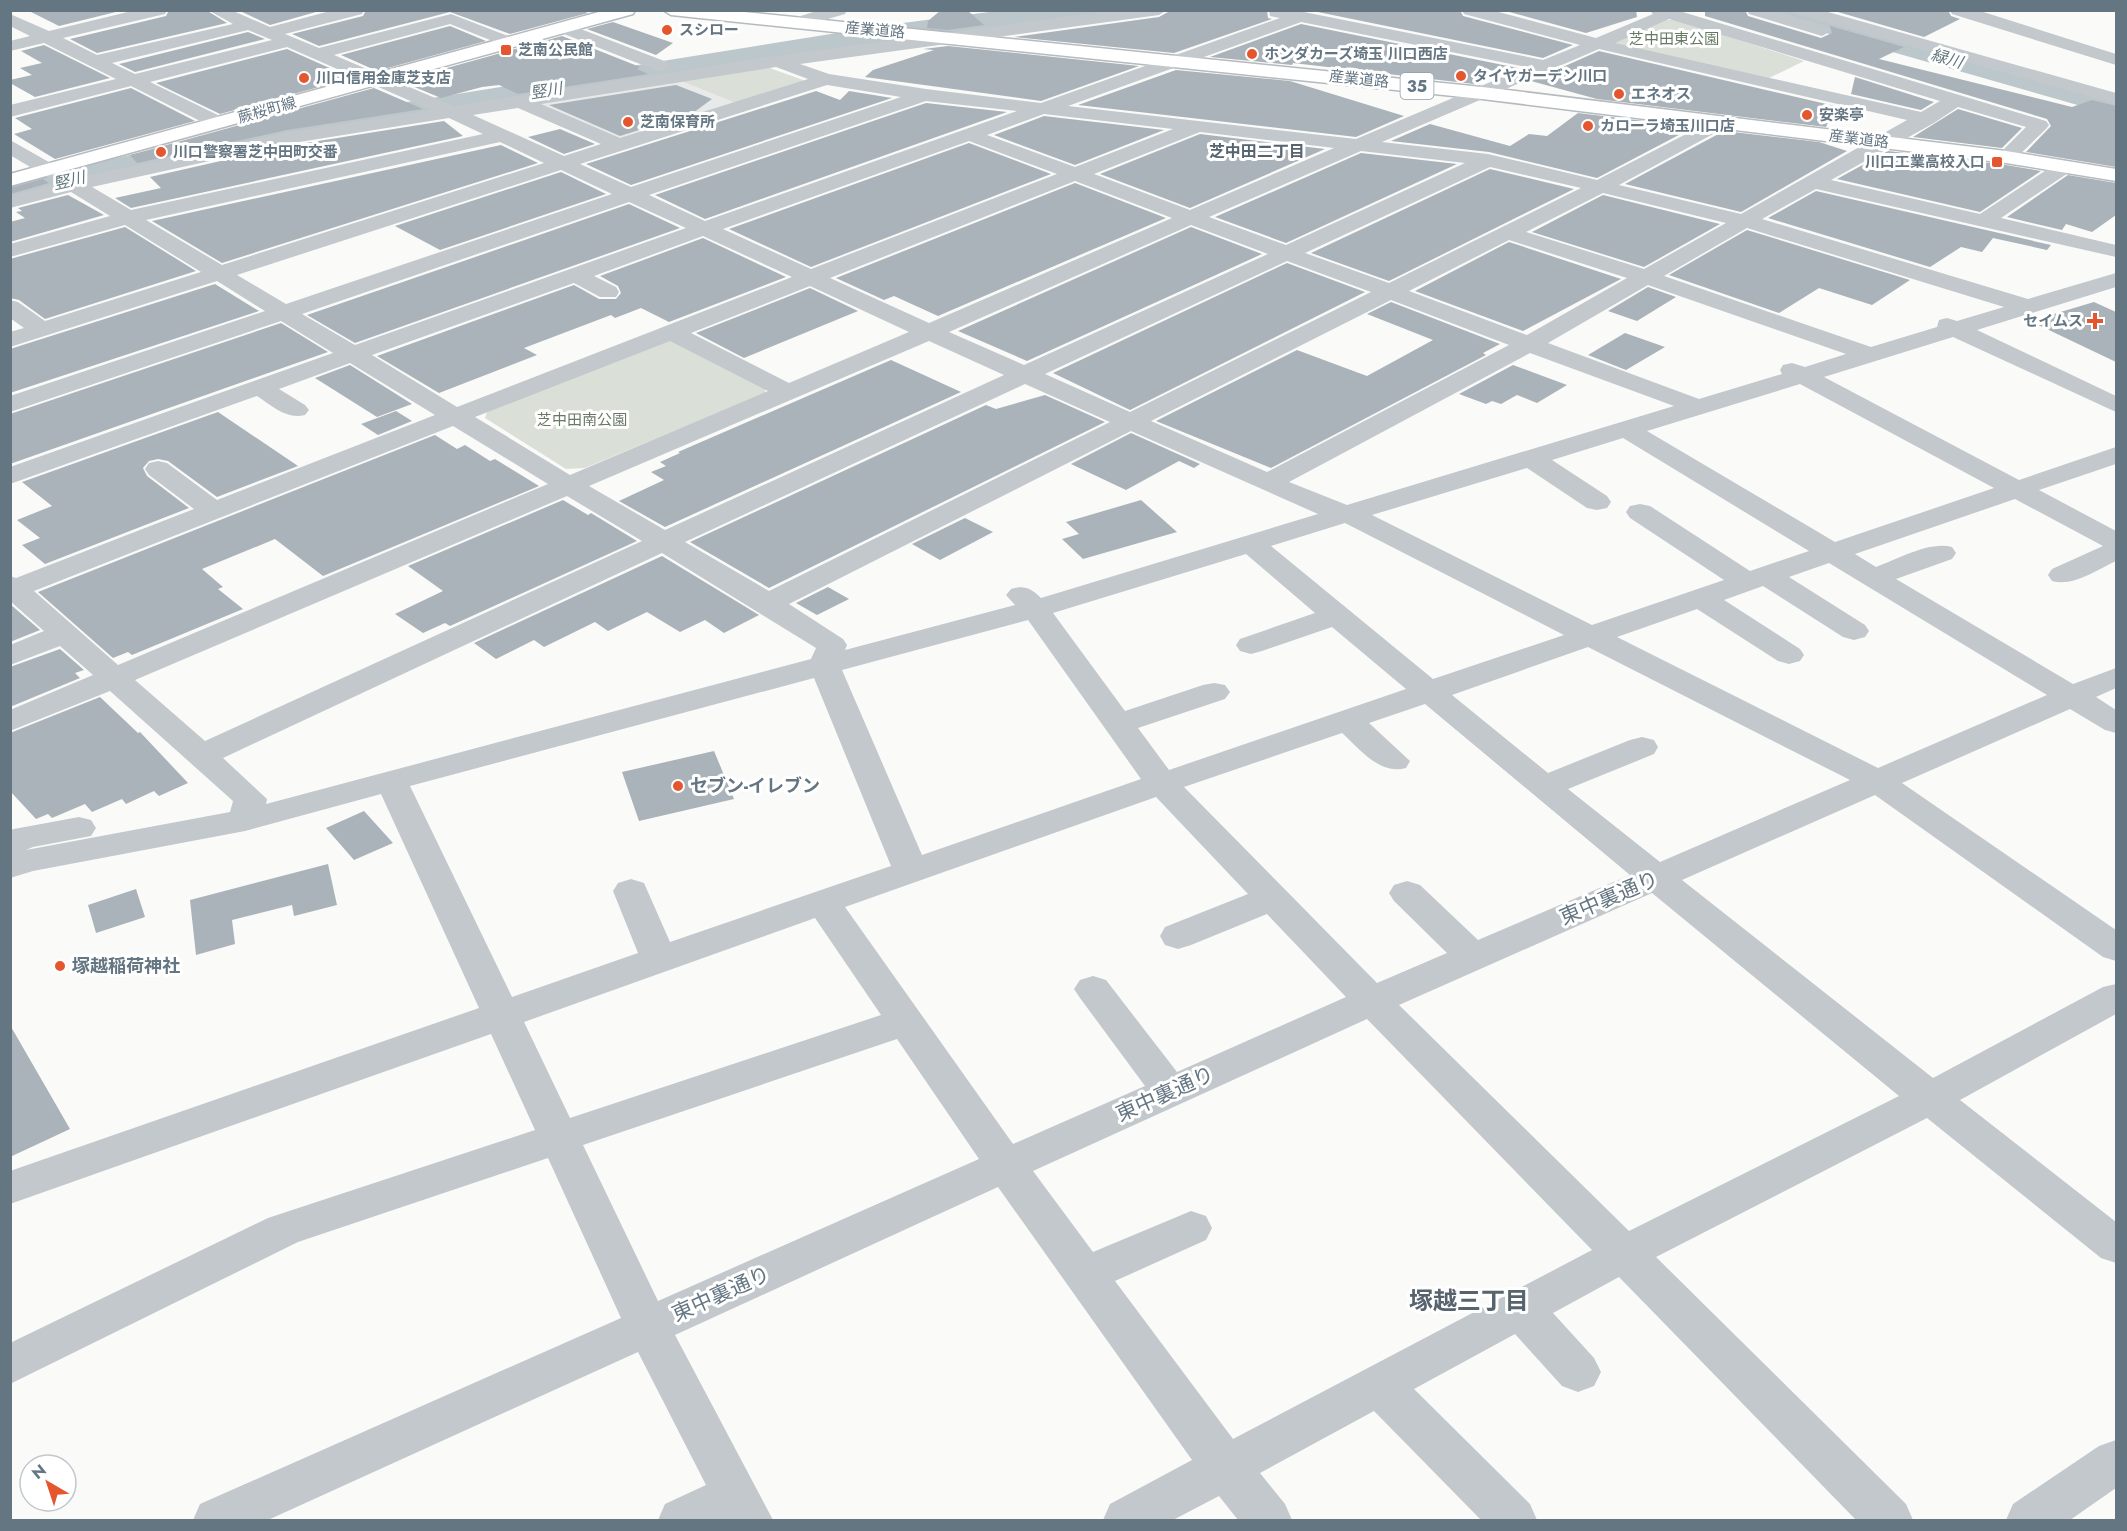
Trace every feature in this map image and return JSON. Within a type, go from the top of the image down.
[{"type":"main road","name":"蕨桜町線","points":[[10,180],[64,177],[219,123],[627,10]]},
{"type":"main road","name":"産業道路","points":[[670,10],[1178,60],[1482,93],[2006,157],[2116,175]]},
{"type":"street","points":[[10,46],[159,10]]},
{"type":"street","points":[[216,10],[439,107],[929,332],[1334,510],[1876,780],[2116,948]]},
{"type":"street","points":[[267,33],[356,10]]},
{"type":"street","points":[[797,23],[839,10]]},
{"type":"street","points":[[10,202],[64,177],[287,138],[661,66],[879,31],[1030,10]]},
{"type":"street","points":[[439,107],[520,102],[775,61],[1159,10]]},
{"type":"street","points":[[1269,10],[1296,18],[1545,66]]},
{"type":"street","points":[[1269,482],[1529,343],[1887,142],[1927,119],[1975,81],[1755,10]]},
{"type":"street","points":[[1801,10],[2116,99]]},
{"type":"street","points":[[1483,12],[1598,44],[1927,119]]},
{"type":"street","points":[[10,722],[929,332],[1358,145],[1598,44],[1662,12],[2039,125],[2006,157]]},
{"type":"street","points":[[1955,19],[1985,20],[2019,13]]},
{"type":"street","points":[[10,476],[703,227],[970,135],[1296,18]]},
{"type":"street","points":[[10,19],[219,123]]},
{"type":"street","points":[[209,73],[451,19],[510,43]]},
{"type":"street","points":[[1985,20],[2116,60]]},
{"type":"street","points":[[73,73],[94,60],[241,22]]},
{"type":"street","points":[[565,27],[661,66]]},
{"type":"street","points":[[1899,38],[1932,31]]},
{"type":"street","points":[[10,111],[287,42]]},
{"type":"street","points":[[2003,66],[2068,45]]},
{"type":"street","points":[[43,58],[94,60],[201,48]]},
{"type":"street","points":[[1768,83],[1814,58]]},
{"type":"street","points":[[775,61],[826,79],[926,95],[1488,160],[1746,221],[2017,303]]},
{"type":"street","points":[[10,340],[826,79]]},
{"type":"street","points":[[2086,90],[2116,84]]},
{"type":"street","points":[[10,405],[926,95]]},
{"type":"street","points":[[520,102],[619,145]]},
{"type":"street","points":[[768,603],[1505,232],[1601,186],[1721,122]]},
{"type":"street","points":[[248,810],[202,755],[66,633],[12,588],[1198,126]]},
{"type":"street","points":[[970,135],[1188,219],[1290,254],[1690,403]]},
{"type":"street","points":[[10,251],[130,217],[502,136]]},
{"type":"street","points":[[10,146],[286,311],[568,485],[768,603],[828,655],[911,871]]},
{"type":"street","points":[[202,755],[1290,254],[1488,160]]},
{"type":"street","points":[[1983,221],[2064,166]]},
{"type":"street","points":[[1814,182],[2116,251]]},
{"type":"street","points":[[1505,232],[1646,277],[1859,351]]},
{"type":"street","points":[[1028,602],[2017,303],[2101,284],[2116,265]]},
{"type":"street","points":[[574,274],[609,292]]},
{"type":"street","points":[[10,307],[42,330]]},
{"type":"street","points":[[1946,325],[2116,405]]},
{"type":"street","points":[[671,332],[788,392]]},
{"type":"street","points":[[1795,371],[2116,542]]},
{"type":"street","points":[[259,387],[296,410]]},
{"type":"street","points":[[10,867],[26,861],[248,810],[1251,544],[1334,510],[1532,459],[1627,430],[1690,403]]},
{"type":"street","points":[[1627,430],[2116,723]]},
{"type":"street","points":[[10,1188],[911,871],[2116,455]]},
{"type":"street","points":[[1532,459],[1597,502]]},
{"type":"street","points":[[158,469],[214,511]]},
{"type":"street","points":[[1640,512],[1854,631]]},
{"type":"street","points":[[1251,544],[1429,692],[2116,1246]]},
{"type":"street","points":[[2062,575],[2116,551]]},
{"type":"street","points":[[1874,578],[1942,553]]},
{"type":"street","points":[[1700,598],[1789,655]]},
{"type":"street","points":[[1028,602],[1162,784],[1372,1001],[1889,1521]]},
{"type":"street","points":[[1251,645],[1337,615]]},
{"type":"street","points":[[10,656],[66,633]]},
{"type":"street","points":[[10,843],[26,837],[248,810],[392,783],[828,655]]},
{"type":"street","name":"東中裏通り","points":[[217,1521],[1372,1001],[2116,677]]},
{"type":"street","points":[[1118,724],[1214,692]]},
{"type":"street","points":[[1347,721],[1394,761]]},
{"type":"street","points":[[1545,786],[1642,747]]},
{"type":"street","points":[[392,783],[503,1014],[648,1327],[742,1508],[682,1521]]},
{"type":"street","points":[[631,891],[659,959]]},
{"type":"street","points":[[1407,893],[1473,957]]},
{"type":"street","points":[[1178,936],[1272,898]]},
{"type":"street","points":[[823,902],[1005,1165],[1225,1467],[1268,1521]]},
{"type":"street","points":[[1093,989],[1171,1092]]},
{"type":"street","points":[[1127,1521],[1625,1253],[1930,1098],[2116,997]]},
{"type":"street","points":[[10,1365],[283,1230],[907,1021]]},
{"type":"street","points":[[1085,1275],[1191,1228]]},
{"type":"street","points":[[1521,1309],[1578,1372]]},
{"type":"street","points":[[1379,1384],[1513,1521]]},
{"type":"street","points":[[2030,1521],[2116,1461]]},
{"type":"shaded area","name":"芝南保育所","points":[[676,79],[738,104],[623,141],[536,102]]},
{"type":"green space","name":"芝中田東公園","points":[[1665,20],[1677,20],[1804,61],[1769,78],[1616,45],[1613,42]]},
{"type":"green space","points":[[767,67],[803,80],[800,85],[738,104],[676,79]]},
{"type":"green space","name":"芝中田南公園","points":[[673,339],[766,387],[765,393],[585,468],[566,469],[485,418],[488,409]]},
{"type":"building","points":[[27,10],[124,10],[59,26]]},
{"type":"building","points":[[169,10],[206,10],[227,23],[97,53],[70,39],[166,16]]},
{"type":"building","points":[[238,10],[323,10],[270,25]]},
{"type":"building","points":[[366,10],[581,10],[588,13],[510,34],[450,12],[319,46],[292,34],[363,16]]},
{"type":"building","points":[[941,10],[967,10],[984,25],[948,30],[927,28],[928,21]]},
{"type":"building","points":[[1267,10],[1268,18],[1272,19],[1174,53],[1014,37],[1159,17],[1168,12]]},
{"type":"building","points":[[1308,10],[1460,10],[1463,16],[1573,45],[1543,58]]},
{"type":"building","points":[[1502,10],[1636,10],[1637,17],[1586,33]]},
{"type":"building","points":[[1705,10],[1745,10],[1748,16],[1821,38],[1832,33],[1830,26],[1904,47],[1879,59],[2072,107],[2092,100],[2116,106],[2116,167],[2026,152],[2051,126],[2047,119],[1705,16]]},
{"type":"building","points":[[1831,10],[1948,10],[1951,16],[1960,19],[1924,37]]},
{"type":"building","points":[[613,22],[673,43],[656,55],[587,29]]},
{"type":"building","points":[[1301,24],[1518,68],[1504,74],[1483,68],[1474,84],[1293,63],[1292,65],[1210,57]]},
{"type":"building","points":[[450,26],[486,41],[377,71],[341,55]]},
{"type":"building","points":[[248,32],[265,39],[135,72],[119,64]]},
{"type":"building","points":[[562,36],[640,67],[637,69],[648,74],[518,94],[499,85],[441,98],[400,81]]},
{"type":"building","points":[[44,45],[110,78],[35,97],[10,83],[10,80],[32,75],[20,68],[42,63],[21,51]]},
{"type":"building","points":[[948,46],[1139,66],[1041,101],[865,77],[873,70],[934,50],[923,49]]},
{"type":"building","points":[[287,49],[352,78],[220,114],[156,83]]},
{"type":"building","points":[[1599,51],[1835,106],[1826,127],[1597,99],[1531,81]]},
{"type":"building","points":[[1176,70],[1290,81],[1404,116],[1356,137],[1078,105]]},
{"type":"building","points":[[1855,77],[1934,102],[1921,110],[1851,94]]},
{"type":"building","name":"芝南保育所","points":[[676,85],[712,99],[693,113],[620,136],[549,105]]},
{"type":"building","points":[[131,88],[195,121],[55,159],[14,134],[32,129],[15,118]]},
{"type":"building","points":[[374,88],[423,109],[287,130],[137,163],[130,155]]},
{"type":"building","points":[[816,91],[840,100],[849,91],[892,98],[631,185],[586,164]]},
{"type":"building","points":[[926,103],[1007,112],[705,219],[655,195]]},
{"type":"building","points":[[1958,109],[2022,128],[2002,148],[1913,137]]},
{"type":"building","points":[[1578,113],[1694,127],[1597,178],[1489,152],[1391,141],[1430,124],[1510,146],[1529,134],[1547,136]]},
{"type":"building","points":[[1044,116],[1164,130],[1075,165],[994,135]]},
{"type":"building","points":[[444,121],[463,136],[131,208],[115,198],[161,188],[150,177],[287,146]]},
{"type":"building","points":[[560,129],[595,144],[564,154],[528,137]]},
{"type":"building","points":[[1724,131],[1819,142],[1847,151],[1741,212],[1625,184]]},
{"type":"building","points":[[1200,134],[1325,149],[1190,208],[1100,174]]},
{"type":"building","points":[[969,143],[1051,174],[811,267],[729,229]]},
{"type":"building","points":[[501,145],[538,163],[222,263],[152,221]]},
{"type":"building","points":[[1888,151],[2041,171],[1980,212],[1837,179]]},
{"type":"building","points":[[1361,153],[1457,164],[1286,243],[1215,217]]},
{"type":"building","points":[[1490,169],[1574,189],[1389,281],[1311,253]]},
{"type":"building","points":[[561,172],[606,194],[440,250],[395,226]]},
{"type":"building","points":[[2068,175],[2116,183],[2116,215],[2092,232],[2066,224],[2062,230],[2007,217]]},
{"type":"building","points":[[43,179],[49,183],[10,194],[10,188]]},
{"type":"building","points":[[1075,183],[1166,218],[938,316],[894,296],[884,300],[836,278]]},
{"type":"building","points":[[1816,191],[2051,245],[2047,250],[1993,238],[1982,252],[1961,247],[1930,267],[1768,218]]},
{"type":"building","points":[[68,195],[104,215],[10,242],[10,222],[25,218],[16,212],[22,211],[18,208]]},
{"type":"building","points":[[1603,195],[1720,224],[1644,267],[1532,232]]},
{"type":"building","points":[[629,204],[680,228],[355,343],[307,315]]},
{"type":"building","points":[[125,227],[196,271],[45,319],[19,300],[10,298],[10,259]]},
{"type":"building","points":[[1191,227],[1262,254],[1027,361],[958,331]]},
{"type":"building","points":[[1747,230],[1910,280],[1872,305],[1819,288],[1779,313],[1669,275]]},
{"type":"building","points":[[703,238],[786,277],[669,322],[641,308],[615,318],[611,315],[524,348],[537,355],[439,393],[377,356],[574,285],[599,299],[616,299],[621,293],[618,286],[600,276]]},
{"type":"building","points":[[1509,242],[1621,279],[1523,331],[1415,291]]},
{"type":"building","points":[[1287,263],[1365,292],[1130,410],[1053,373]]},
{"type":"building","points":[[215,284],[259,311],[10,393],[10,349]]},
{"type":"building","points":[[1648,287],[1676,297],[1637,321],[1608,311]]},
{"type":"building","points":[[810,288],[858,311],[744,358],[696,333]]},
{"type":"building","points":[[1391,302],[1500,344],[1483,353],[1486,355],[1271,468],[1156,421],[1297,350],[1367,376],[1433,340],[1367,314]]},
{"type":"building","points":[[2094,302],[2116,312],[2116,362],[2030,321]]},
{"type":"building","points":[[281,323],[328,352],[10,464],[10,414]]},
{"type":"building","points":[[1625,333],[1665,347],[1626,370],[1588,355]]},
{"type":"building","points":[[891,360],[961,392],[665,527],[619,501],[664,480],[651,472],[666,466],[660,462],[680,453],[678,452]]},
{"type":"building","points":[[350,365],[412,404],[377,417],[315,378]]},
{"type":"building","points":[[1513,365],[1567,385],[1537,403],[1517,395],[1501,404],[1492,401],[1486,404],[1459,394]]},
{"type":"building","points":[[1045,395],[1105,422],[769,588],[690,542],[986,405],[996,409]]},
{"type":"building","points":[[396,411],[412,421],[378,435],[361,424]]},
{"type":"building","points":[[218,412],[298,466],[217,497],[168,461],[158,459],[149,461],[143,468],[147,476],[189,508],[45,564],[22,545],[40,538],[17,520],[52,506],[22,482]]},
{"type":"building","points":[[1131,433],[1200,464],[1194,468],[1179,461],[1126,490],[1071,464]]},
{"type":"building","points":[[435,435],[457,449],[465,445],[490,461],[495,459],[539,486],[323,576],[275,539],[202,569],[223,587],[218,589],[243,609],[132,655],[128,652],[113,658],[38,592]]},
{"type":"building","points":[[563,500],[588,515],[591,513],[637,541],[450,626],[445,623],[423,633],[395,614],[443,591],[408,566]]},
{"type":"building","points":[[1141,500],[1177,532],[1083,559],[1062,539],[1079,534],[1066,522]]},
{"type":"building","points":[[965,518],[993,532],[940,560],[912,544]]},
{"type":"building","points":[[662,556],[759,615],[724,633],[705,620],[680,632],[647,612],[608,631],[595,622],[544,647],[534,640],[496,659],[474,643]]},
{"type":"building","points":[[828,587],[849,599],[817,615],[796,603]]},
{"type":"building","points":[[10,604],[40,630],[10,642]]},
{"type":"building","points":[[60,649],[84,670],[75,673],[80,678],[10,707],[10,667]]},
{"type":"building","points":[[100,697],[138,733],[140,732],[188,783],[159,796],[154,791],[126,804],[122,799],[92,812],[85,804],[52,818],[48,814],[36,819],[10,791],[10,733]]},
{"type":"building","name":"セブン-イレブン","points":[[714,751],[734,799],[639,821],[622,772]]},
{"type":"building","points":[[364,811],[393,843],[354,860],[326,828]]},
{"type":"building","points":[[328,864],[337,905],[294,916],[292,905],[232,920],[235,944],[196,955],[190,900]]},
{"type":"building","points":[[136,889],[145,917],[96,933],[88,905]]},
{"type":"building","points":[[10,1025],[70,1129],[10,1157]]},
{"type":"waterway","name":"竪川","points":[[10,193],[263,136],[887,34],[1086,10]]},
{"type":"waterway","name":"緑川","points":[[1778,10],[2116,106]]},
{"type":"place","name":"スシロー","points":[[667,30]]},
{"type":"place","name":"芝南公民館","points":[[506,50]]},
{"type":"place","name":"ホンダカーズ埼玉 川口西店","points":[[1252,54]]},
{"type":"place","name":"タイヤガーデン川口","points":[[1461,76]]},
{"type":"place","name":"川口信用金庫芝支店","points":[[304,78]]},
{"type":"place","name":"エネオス","points":[[1619,94]]},
{"type":"place","name":"安楽亭","points":[[1807,115]]},
{"type":"place","name":"芝南保育所","points":[[628,122]]},
{"type":"place","name":"カローラ埼玉川口店","points":[[1588,126]]},
{"type":"place","name":"川口警察署芝中田町交番","points":[[161,152]]},
{"type":"place","name":"川口工業高校入口","points":[[1997,162]]},
{"type":"place","name":"セイムス","points":[[2095,321]]},
{"type":"place","name":"セブン-イレブン","points":[[678,786]]},
{"type":"place","name":"塚越稲荷神社","points":[[60,966]]},
{"type":"district","name":"芝中田二丁目","points":[[1257,151]]},
{"type":"district","name":"塚越三丁目","points":[[1469,1301]]}]
